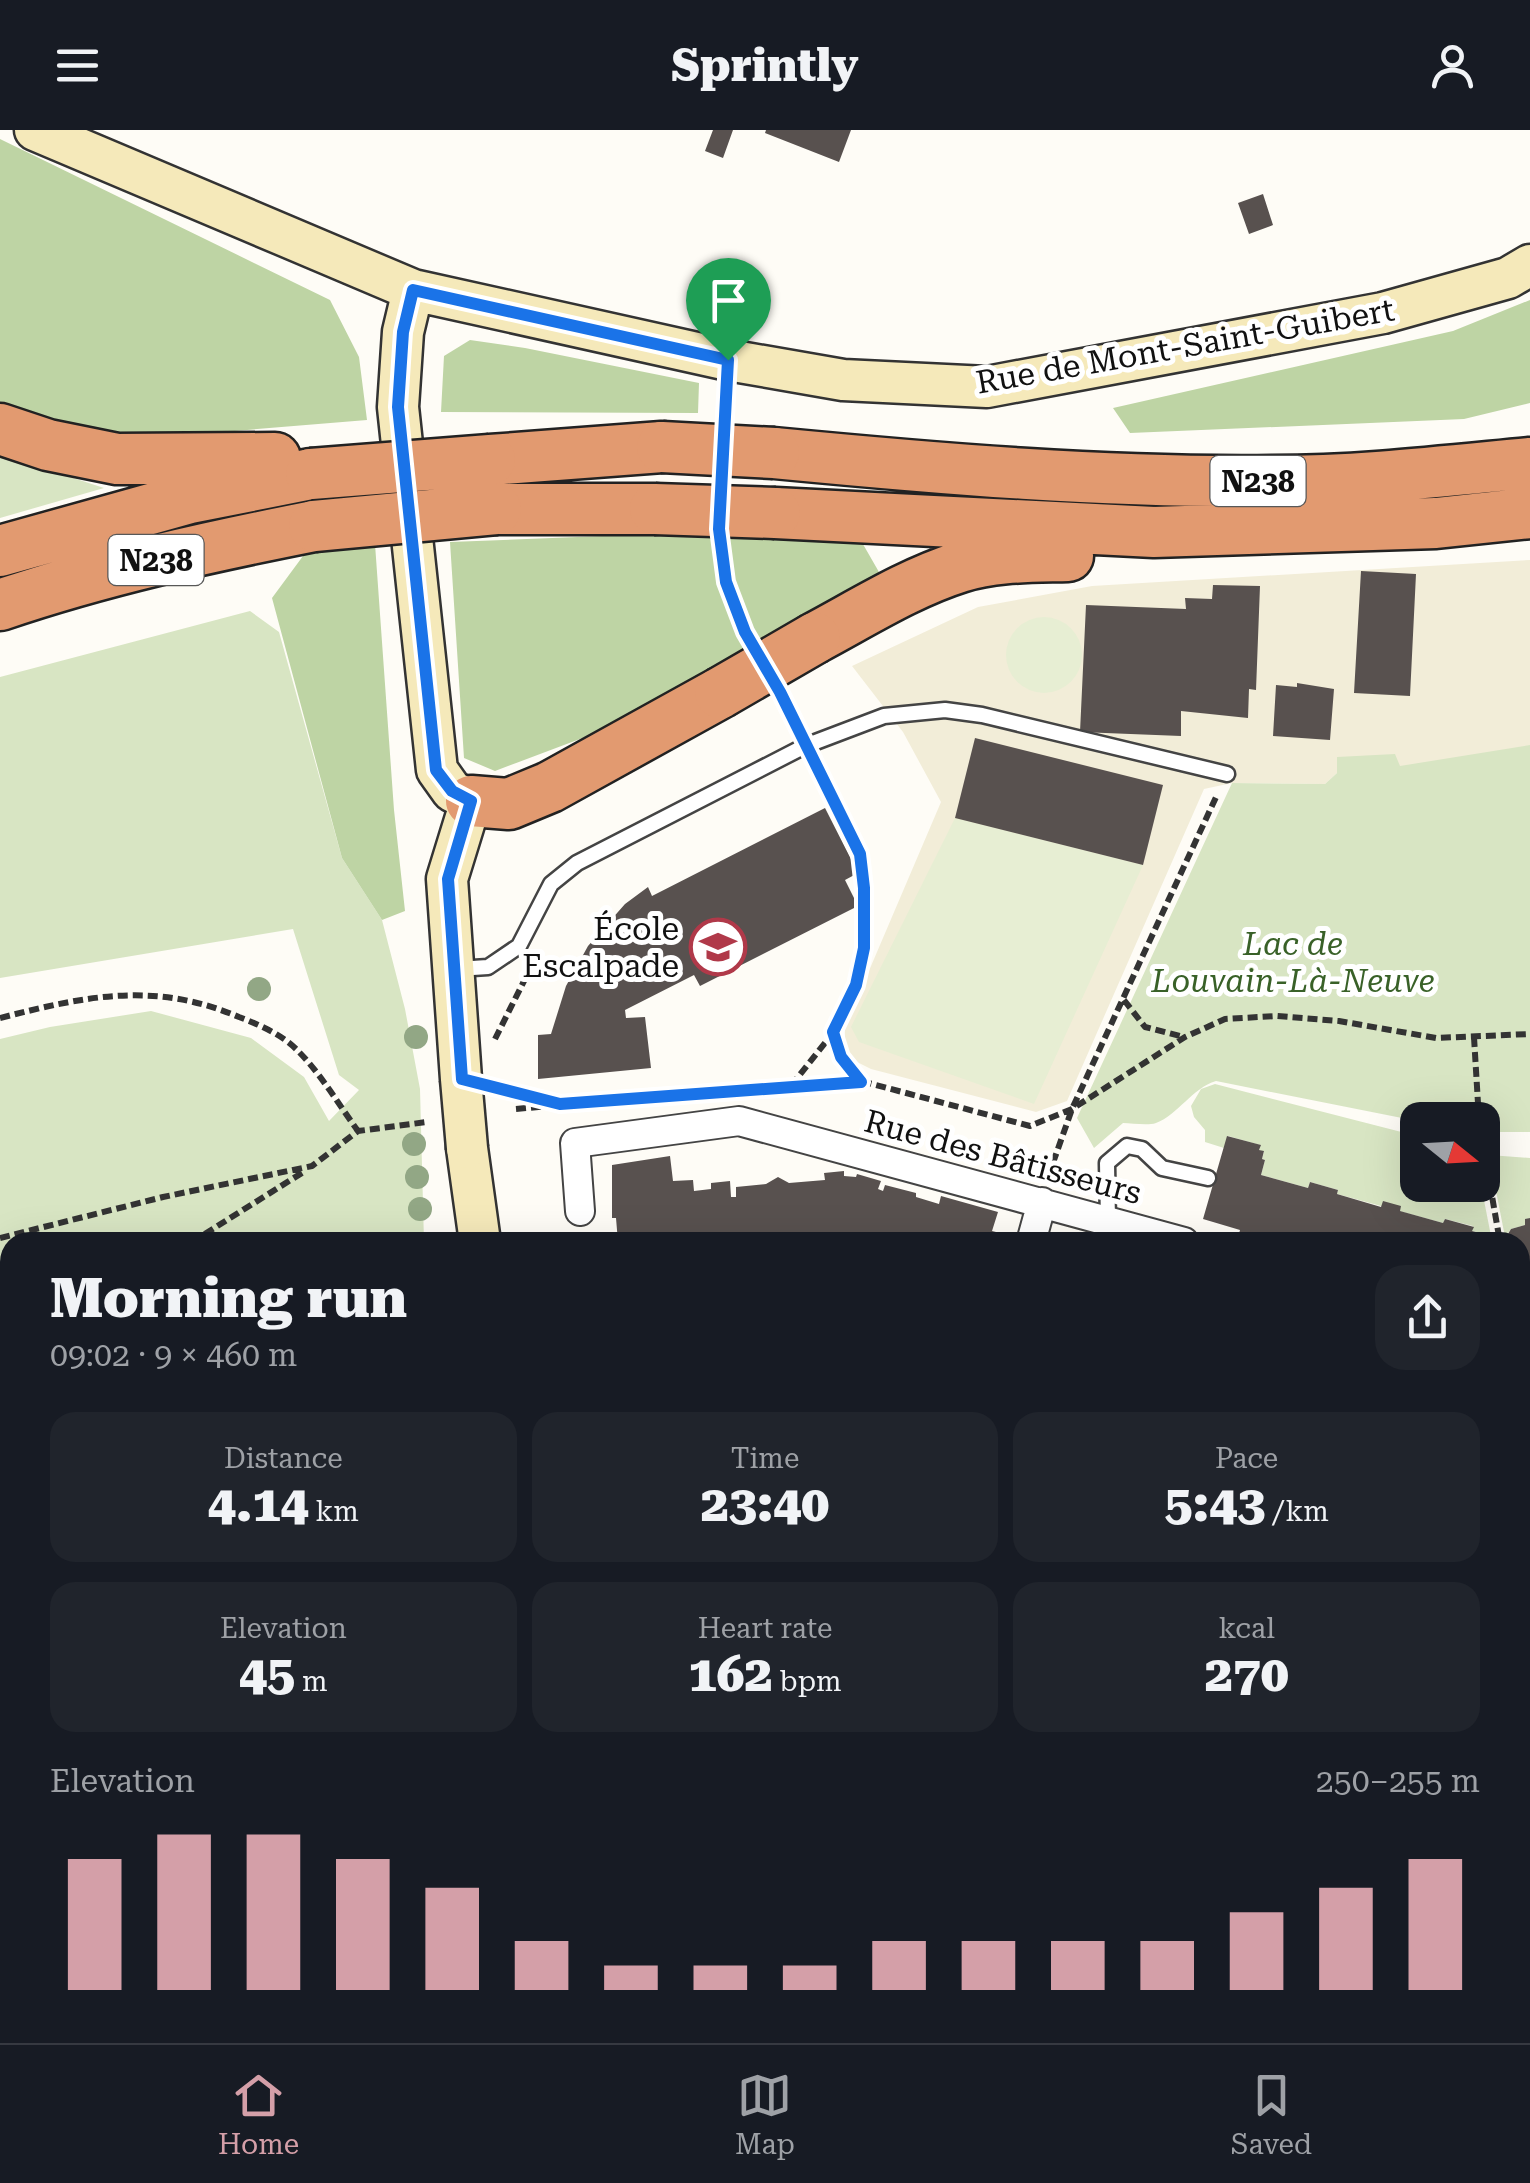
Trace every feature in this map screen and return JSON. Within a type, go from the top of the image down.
[{"type":"highway","points":[[0,429],[48,445],[117,459],[269,456],[311,474]]},
{"type":"highway","name":"N238","points":[[0,552],[190,498],[311,474],[662,448],[774,452],[985,473],[1174,481],[1278,481],[1426,473],[1530,462]]},
{"type":"highway","name":"N238","points":[[0,605],[67,582],[314,526],[496,509],[775,514],[1154,532],[1417,524],[1530,512]]},
{"type":"highway","points":[[471,801],[509,804],[550,787],[814,638],[922,582],[962,566],[1004,559],[1086,555],[1154,532]]},
{"type":"street","name":"Rue de Mont-Saint-Guibert","points":[[35,130],[413,290],[709,356],[843,380],[987,387],[1383,313],[1508,278],[1530,266]]},
{"type":"street","points":[[413,290],[403,332],[398,407],[436,770],[452,791],[471,801],[448,879],[467,1148],[479,1232]]},
{"type":"street","name":"Rue des Bâtisseurs","points":[[580,1211],[575,1144],[739,1121],[1144,1232]]},
{"type":"street","points":[[1034,1232],[1042,1202]]},
{"type":"lane","points":[[452,969],[488,967],[519,946],[550,884],[577,864],[805,746],[884,716],[945,710],[982,715],[1227,774]]},
{"type":"lane","points":[[1108,1223],[1107,1163],[1126,1146],[1142,1150],[1162,1168],[1208,1178]]},
{"type":"path","points":[[721,547],[726,582],[754,647]]},
{"type":"path","points":[[780,692],[805,746]]},
{"type":"path","points":[[791,1086],[833,1032],[856,985],[864,948],[860,854],[814,762],[799,770]]},
{"type":"path","points":[[1042,1202],[1072,1109],[1227,774]]},
{"type":"path","points":[[460,1064],[491,1047],[540,952]]},
{"type":"path","points":[[0,1018],[78,999],[147,993],[231,1013],[265,1027],[298,1050],[358,1131]]},
{"type":"path","points":[[1124,1000],[1145,1027],[1186,1037]]},
{"type":"path","points":[[734,1090],[861,1082],[1030,1126],[1072,1109],[1186,1037],[1225,1019],[1276,1016],[1339,1021],[1436,1038],[1530,1034]]},
{"type":"path","points":[[833,1032],[841,1057],[861,1082]]},
{"type":"path","points":[[1474,1037],[1478,1102]]},
{"type":"path","points":[[460,1064],[560,1104]]},
{"type":"path","points":[[516,1109],[714,1092]]},
{"type":"path","points":[[208,1232],[312,1166],[358,1131],[427,1122]]},
{"type":"path","points":[[24,1232],[163,1197],[312,1166]]},
{"type":"path","points":[[1493,1202],[1498,1232]]},
{"type":"shaded area","points":[[1530,560],[1530,1010],[1337,773],[1325,784],[1232,783],[1204,789],[1067,1101],[1036,1112],[871,1069],[845,1056],[845,1027],[941,802],[903,732],[852,666],[978,607],[1092,586]]},
{"type":"green space","points":[[0,139],[330,300],[359,357],[367,420],[162,437],[60,427],[0,403]]},
{"type":"green space","points":[[1530,300],[1530,403],[1464,419],[1130,433],[1113,408],[1453,331]]},
{"type":"green space","points":[[470,340],[699,383],[698,413],[441,412],[444,356]]},
{"type":"green space","points":[[0,454],[104,488],[0,518]]},
{"type":"green space","points":[[653,534],[860,539],[883,579],[633,719],[495,771],[464,758],[450,542]]},
{"type":"green space","points":[[375,544],[405,911],[382,920],[342,858],[272,598],[303,556],[315,550]]},
{"type":"green space","points":[[250,611],[279,632],[342,858],[382,920],[405,1009],[420,1089],[424,1232],[0,1232],[0,1039],[151,1011],[251,1038],[304,1077],[329,1121],[359,1090],[339,1075],[293,929],[0,978],[0,677]]},
{"type":"green space","points":[[1044,617],[1071,628],[1082,655],[1071,682],[1044,693],[1017,682],[1006,655],[1017,628]]},
{"type":"green space","name":"Lac de Louvain-Là-Neuve","points":[[1530,745],[1530,1132],[1500,1132],[1500,1102],[1400,1102],[1400,1118],[1216,1081],[1164,1119],[1148,1124],[1123,1123],[1094,1148],[1077,1118],[1232,783],[1325,784],[1337,773],[1337,757],[1395,754],[1400,766]]},
{"type":"green space","points":[[955,818],[1143,865],[1034,1104],[859,1042],[851,1027]]},
{"type":"green space","points":[[1215,1084],[1400,1132],[1400,1202],[1484,1202],[1490,1232],[1476,1232],[1472,1231],[1473,1226],[1445,1219],[1443,1223],[1337,1194],[1338,1190],[1310,1182],[1308,1188],[1261,1175],[1265,1160],[1260,1145],[1228,1136],[1224,1148],[1205,1142],[1205,1130],[1191,1106],[1201,1089]]},
{"type":"green space","points":[[1500,1156],[1530,1158],[1530,1218],[1525,1225],[1504,1232],[1498,1202]]},
{"type":"building","points":[[713,130],[733,130],[723,158],[705,151]]},
{"type":"building","points":[[851,130],[839,162],[765,133]]},
{"type":"building","points":[[1263,194],[1273,225],[1249,234],[1238,203]]},
{"type":"building","points":[[1361,571],[1416,574],[1410,696],[1354,693]]},
{"type":"building","points":[[1213,585],[1260,586],[1256,690],[1249,689],[1248,718],[1181,711],[1181,736],[1080,732],[1086,605],[1186,609],[1185,598],[1212,599]]},
{"type":"building","points":[[1297,683],[1334,689],[1330,740],[1273,736],[1276,685],[1297,687]]},
{"type":"building","points":[[975,738],[1163,785],[1143,865],[955,818]]},
{"type":"building","points":[[825,808],[858,873],[845,880],[858,906],[700,986],[694,975],[625,1010],[626,1018],[645,1017],[651,1068],[538,1079],[538,1035],[551,1034],[566,986],[588,946],[625,904],[648,887],[652,896]]},
{"type":"building","points":[[1227,1136],[1261,1145],[1259,1150],[1264,1151],[1265,1160],[1261,1175],[1308,1188],[1310,1182],[1381,1207],[1383,1201],[1401,1206],[1400,1211],[1474,1227],[1472,1231],[1476,1232],[1240,1232],[1203,1219]]},
{"type":"building","points":[[670,1156],[673,1181],[693,1180],[694,1191],[711,1189],[711,1183],[730,1181],[731,1197],[736,1197],[736,1187],[766,1184],[778,1177],[789,1183],[825,1180],[824,1173],[844,1171],[844,1176],[857,1174],[881,1181],[878,1189],[883,1191],[885,1185],[939,1204],[941,1196],[998,1212],[992,1231],[996,1232],[617,1232],[616,1218],[612,1218],[612,1165]]},
{"type":"building","points":[[1530,1218],[1530,1232],[1509,1232],[1525,1225],[1525,1219]]},
{"type":"place","name":"École Escalpade","points":[[718,947]]},
{"type":"route","points":[[413,290],[728,360],[719,529],[726,582],[745,632],[780,692],[860,854],[864,948],[856,985],[833,1032],[841,1057],[861,1082],[560,1104],[462,1079],[448,879],[471,801],[452,791],[436,770],[398,407],[403,332],[413,290]]}]
